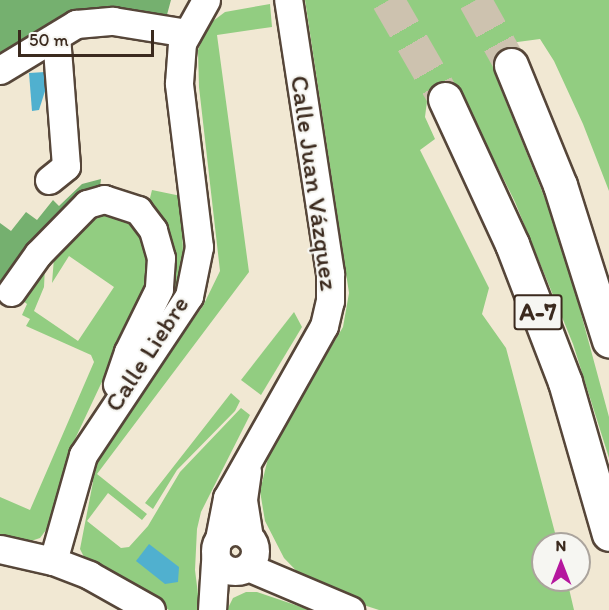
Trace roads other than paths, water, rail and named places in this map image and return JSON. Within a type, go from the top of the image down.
[{"type":"highway","name":"A-7","points":[[511,65],[560,184],[609,340]]},
{"type":"highway","name":"A-7","points":[[445,99],[512,244],[565,382],[609,534]]},
{"type":"street","name":"Calle Liebre","points":[[53,561],[83,455],[107,415],[189,296],[199,247],[179,83],[182,42],[206,0]]},
{"type":"street","name":"Calle Juan Vázquez","points":[[218,543],[227,498],[324,326],[330,301],[330,273],[288,0]]},
{"type":"street","points":[[0,69],[76,24],[113,21],[187,33]]},
{"type":"street","points":[[49,180],[66,166],[56,36]]},
{"type":"street","points":[[11,292],[38,254],[87,204],[104,200],[138,210],[153,230],[161,258],[159,289],[128,352],[107,415]]},
{"type":"street","name":"Calle Juan Vázquez","points":[[248,555],[243,500],[250,455]]},
{"type":"street","points":[[218,543],[221,566],[248,555]]},
{"type":"street","points":[[214,610],[218,543]]},
{"type":"street","points":[[0,549],[53,561],[89,575],[151,610]]},
{"type":"street","points":[[248,555],[304,591],[350,610]]},
{"type":"street","points":[[214,610],[222,591],[248,555]]},
{"type":"water","points":[[45,72],[46,88],[39,110],[32,111],[29,73]]},
{"type":"water","points":[[149,544],[179,567],[178,582],[165,584],[136,561]]},
{"type":"tunnel","points":[[388,0],[445,99]]},
{"type":"tunnel","points":[[475,0],[511,65]]}]
